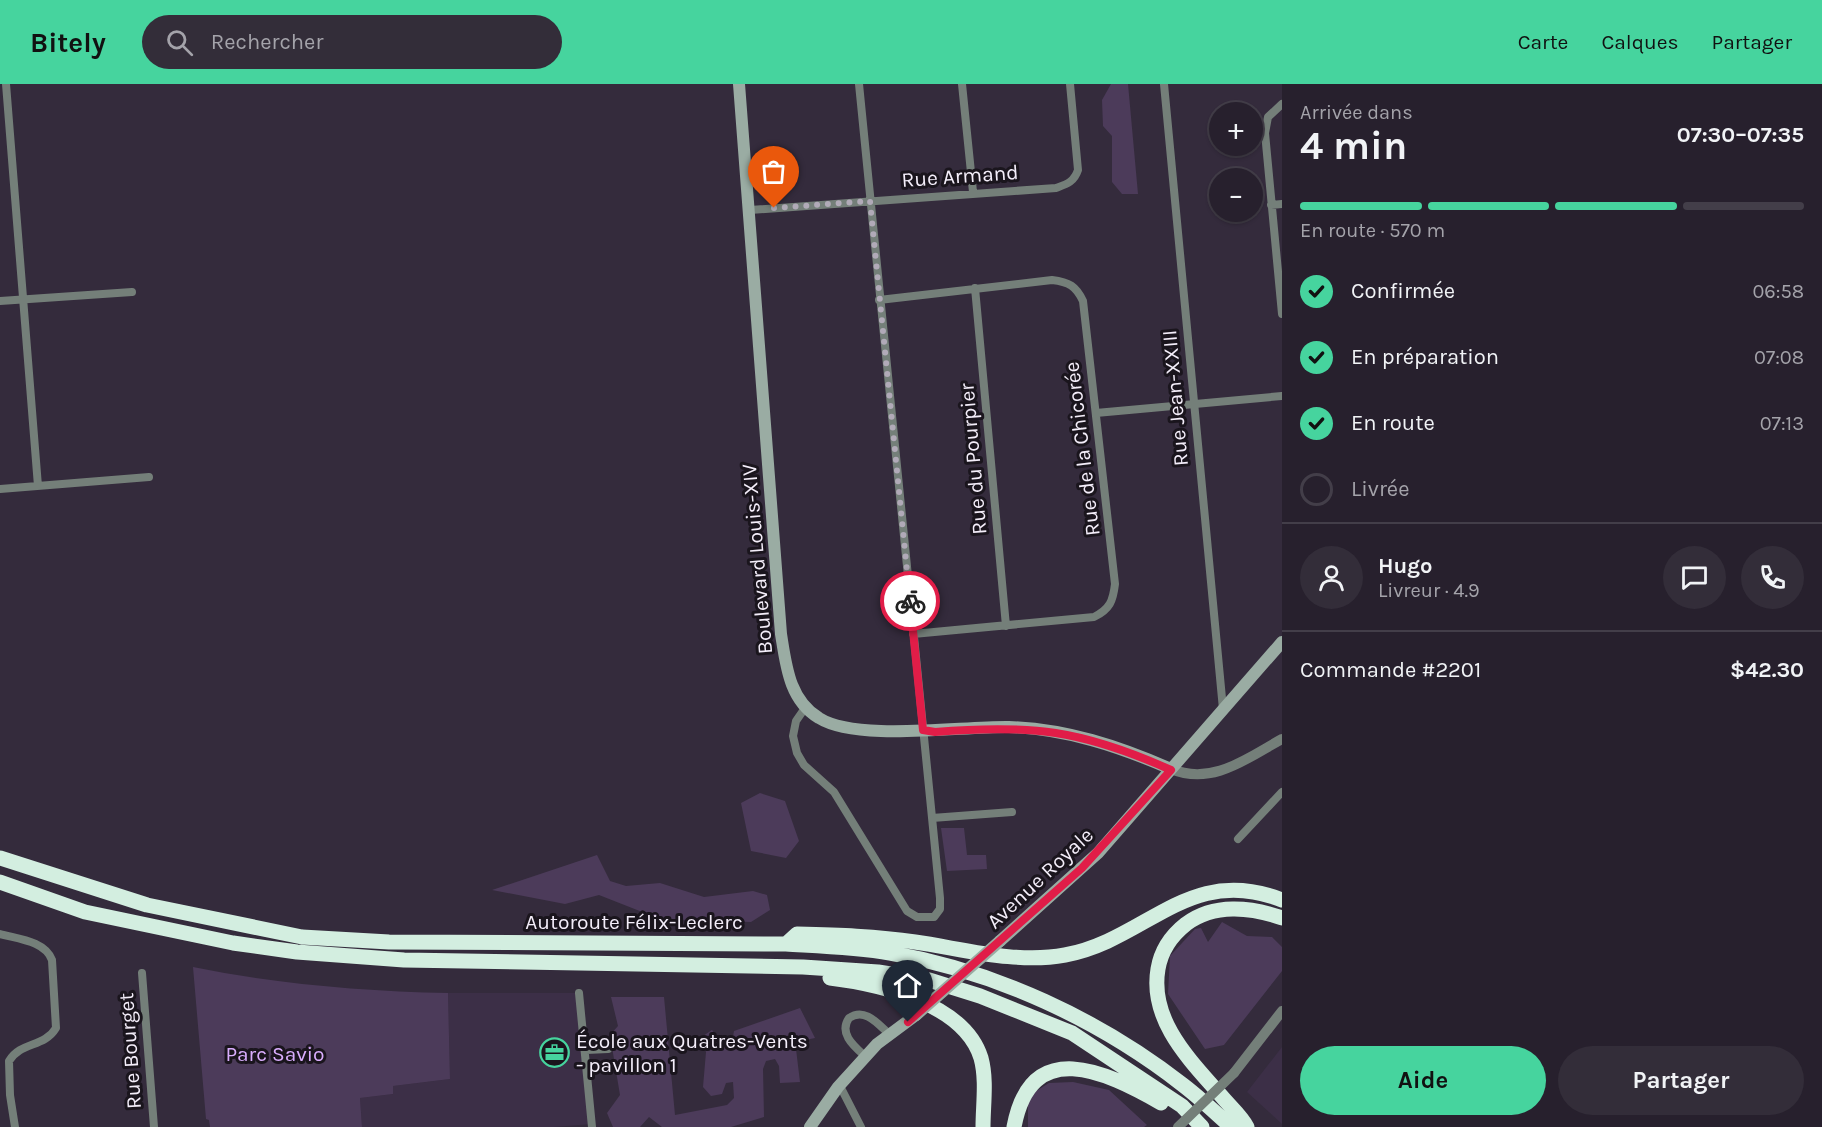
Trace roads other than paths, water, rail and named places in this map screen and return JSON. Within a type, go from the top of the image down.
[{"type":"highway","name":"Autoroute Félix-Leclerc","points":[[0,856],[37,871],[147,905],[302,937],[388,942],[786,944],[845,948],[913,958],[978,976],[1029,995],[1085,1021],[1184,1085],[1232,1127]]},
{"type":"highway","name":"Autoroute Félix-Leclerc","points":[[0,882],[85,912],[233,943],[297,952],[404,960],[803,967],[878,972],[929,980],[980,996],[1072,1033],[1182,1106],[1202,1127]]},
{"type":"highway","points":[[786,944],[797,934],[856,935],[1009,956],[1065,955],[1089,948],[1141,925],[1188,898],[1210,891],[1251,892],[1282,900]]},
{"type":"highway","points":[[1247,1127],[1179,1047],[1162,1016],[1156,983],[1157,975],[1160,958],[1173,936],[1188,923],[1213,911],[1242,908],[1282,918]]},
{"type":"highway","points":[[803,967],[818,976],[898,991],[938,1010],[950,1019],[975,1044],[981,1059],[984,1086],[983,1127]]},
{"type":"highway","points":[[1014,1127],[1018,1106],[1029,1085],[1047,1073],[1070,1068],[1093,1070],[1124,1081],[1165,1105],[1192,1127]]},
{"type":"main road","name":"Boulevard Louis-XIV","points":[[739,84],[781,634],[788,672],[795,692],[805,708]]},
{"type":"main road","name":"Avenue Royale","points":[[810,1127],[840,1086],[889,1034],[916,1015],[1098,853],[1282,642]]},
{"type":"main road","points":[[805,708],[836,726],[935,732],[1007,727],[1075,734],[1124,749],[1171,770]]},
{"type":"street","points":[[6,84],[38,486]]},
{"type":"street","points":[[805,708],[796,721],[793,736],[797,753],[804,765],[834,792],[907,911],[917,917],[928,919],[934,917],[940,909],[932,818],[859,84]]},
{"type":"street","points":[[962,84],[973,192]]},
{"type":"street","name":"Rue Armand","points":[[750,210],[973,192],[1056,188],[1076,178],[1078,170],[1070,84]]},
{"type":"street","name":"Rue Jean-XXIII","points":[[1164,84],[1223,709]]},
{"type":"street","points":[[1282,104],[1268,117],[1265,133],[1282,314]]},
{"type":"street","points":[[1271,205],[1282,204]]},
{"type":"street","name":"Rue de la Chicorée","points":[[879,300],[1052,280],[1068,282],[1078,290],[1083,301],[1115,584],[1113,600],[1106,611],[1094,617],[913,634]]},
{"type":"street","name":"Rue du Pourpier","points":[[975,288],[1006,626]]},
{"type":"street","points":[[0,301],[132,292]]},
{"type":"street","points":[[1096,413],[1282,396]]},
{"type":"street","points":[[0,489],[149,477]]},
{"type":"street","points":[[1171,770],[1195,776],[1212,774],[1236,766],[1282,739]]},
{"type":"street","points":[[1238,839],[1282,792]]},
{"type":"street","points":[[932,818],[1012,812]]},
{"type":"street","points":[[0,934],[40,945],[49,952],[52,960],[56,1028],[51,1037],[43,1042],[22,1047],[9,1061],[10,1095],[15,1127]]},
{"type":"street","name":"Rue Bourget","points":[[142,973],[154,1127]]},
{"type":"street","points":[[579,993],[592,1127]]},
{"type":"street","points":[[1178,1127],[1234,1072],[1282,1011]]},
{"type":"street","points":[[866,1057],[846,1035],[849,1018],[859,1014],[868,1016],[889,1034]]},
{"type":"street","points":[[585,1050],[608,1049]]},
{"type":"street","points":[[840,1086],[861,1127]]},
{"type":"place","name":"École aux Quatres-Vents - pavillon 1","points":[[555,1053]]},
{"type":"park label","name":"Parc Savio","points":[[275,1054]]}]
